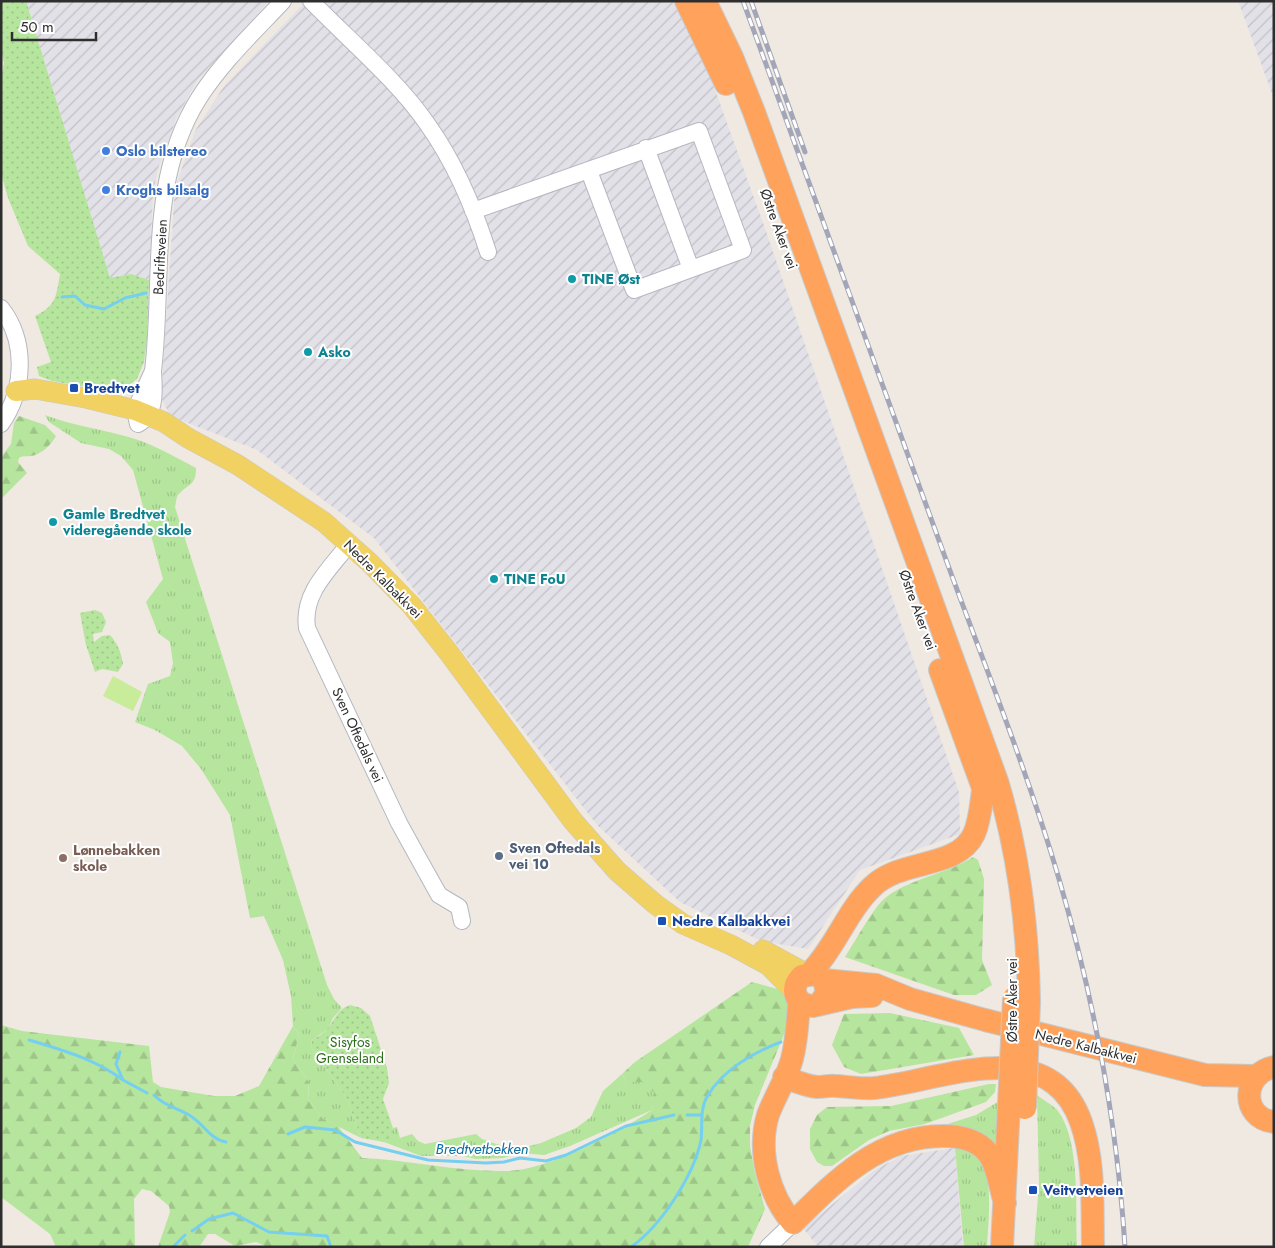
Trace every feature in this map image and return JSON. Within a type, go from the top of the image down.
[{"type":"highway","name":"Østre Aker vei","points":[[686,1],[717,62],[729,91],[983,790],[997,839],[1007,891],[1022,1000]]},
{"type":"highway","name":"Østre Aker vei","points":[[705,1],[732,57],[754,112],[997,781],[1011,832],[1024,906],[1017,1106],[1018,1247]]},
{"type":"highway","points":[[983,790],[976,829],[963,849],[945,858],[905,867],[880,880],[861,899],[810,990],[789,1067],[766,1122],[764,1151],[768,1169],[799,1217],[842,1176],[865,1159],[887,1147],[928,1136],[956,1136],[980,1144],[989,1154],[1005,1203]]},
{"type":"highway","name":"Nedre Kalbakkvei","points":[[810,990],[876,985],[910,999],[1086,1047],[1205,1075],[1250,1104],[1257,1116],[1274,1122]]},
{"type":"highway","points":[[789,1067],[819,1087],[875,1088],[997,1067],[1027,1071],[1049,1082],[1071,1103],[1081,1123],[1090,1169],[1093,1247]]},
{"type":"highway","points":[[1250,1104],[1248,1090],[1267,1067]]},
{"type":"highway","name":"Nedre Kalbakkvei","points":[[1205,1075],[1267,1067]]},
{"type":"highway","name":"Østre Aker vei","points":[[1002,1247],[1005,1203],[1017,1106]]},
{"type":"main road","name":"Nedre Kalbakkvei","points":[[9,389],[44,390],[172,426],[188,438],[238,465],[283,493],[349,544],[412,606],[450,653],[573,821],[617,872],[655,904],[683,924],[732,945],[765,951],[810,990]]},
{"type":"street","name":"Bedriftsveien","points":[[140,416],[154,398],[153,371],[163,200],[174,152],[187,119],[206,89],[229,59],[283,1]]},
{"type":"street","points":[[310,1],[399,91],[428,125],[456,170],[488,252]]},
{"type":"street","points":[[473,211],[590,171],[646,148],[699,131],[743,250],[634,290],[590,171]]},
{"type":"street","points":[[646,148],[691,269]]},
{"type":"street","points":[[1,308],[13,326],[19,346],[20,366],[9,389],[11,409],[1,424]]},
{"type":"street","name":"Sven Oftedals vei","points":[[349,544],[317,584],[309,599],[305,615],[307,628],[399,823],[439,895],[459,907],[462,921]]},
{"type":"street","points":[[768,1247],[799,1217]]},
{"type":"shaded area","points":[[29,1],[269,1],[197,81],[177,117],[158,169],[153,194],[149,280],[131,274],[110,279],[27,4]]},
{"type":"shaded area","points":[[306,1],[672,1],[689,30],[709,73],[767,234],[959,792],[960,834],[860,870],[808,949],[761,941],[680,902],[597,825],[374,538],[257,450],[170,416],[161,397],[175,188],[195,131],[224,86]]},
{"type":"shaded area","points":[[1238,1],[1274,1],[1274,99]]},
{"type":"shaded area","points":[[955,1148],[963,1247],[818,1247],[803,1228],[876,1169],[901,1156]]},
{"type":"green space","points":[[1,1],[29,1],[27,4],[110,278],[131,274],[149,280],[147,339],[144,362],[137,379],[126,387],[110,391],[52,381],[39,376],[37,367],[51,362],[35,316],[52,304],[58,288],[60,274],[28,246],[8,198],[1,173],[1,79],[4,63],[1,52]]},
{"type":"green space","points":[[45,415],[140,441],[196,468],[195,479],[178,495],[175,507],[327,985],[334,999],[342,1008],[333,1018],[328,1029],[312,1040],[311,1047],[347,1099],[361,1138],[323,1119],[308,1099],[309,1082],[293,1060],[299,1034],[293,1026],[291,996],[283,960],[264,916],[250,918],[230,815],[201,769],[182,746],[155,730],[135,722],[148,684],[170,676],[173,663],[170,642],[158,633],[146,602],[163,579],[133,470],[121,456],[109,449],[81,443],[49,422]]},
{"type":"green space","points":[[19,416],[45,425],[56,436],[49,446],[39,454],[19,458],[18,462],[27,473],[1,499],[1,457],[11,444],[14,423]]},
{"type":"green space","points":[[95,610],[102,613],[106,622],[102,632],[93,634],[94,642],[102,636],[110,635],[113,638],[119,648],[123,664],[118,672],[102,669],[95,672],[86,645],[80,613]]},
{"type":"green space","points":[[113,676],[142,692],[133,711],[103,696]]},
{"type":"green space","points":[[973,857],[978,860],[984,879],[982,960],[992,985],[976,995],[954,995],[845,957],[869,918],[883,900],[903,887],[952,868]]},
{"type":"green space","points":[[752,982],[785,991],[792,1015],[755,1105],[750,1126],[750,1146],[765,1209],[748,1247],[268,1247],[256,1242],[235,1246],[215,1234],[208,1234],[199,1247],[158,1247],[170,1212],[169,1206],[151,1191],[142,1189],[134,1199],[135,1247],[56,1247],[50,1234],[1,1197],[1,1025],[22,1031],[149,1046],[153,1082],[161,1087],[214,1096],[235,1096],[259,1086],[293,1026],[299,1034],[293,1060],[309,1082],[308,1099],[323,1119],[338,1126],[362,1158],[470,1170],[506,1171],[541,1165],[561,1158],[621,1129],[652,1110],[654,1092],[641,1082],[626,1082],[622,1074],[635,1062]]},
{"type":"green space","name":"Sisyfos Grenseland","points":[[350,1005],[361,1008],[370,1016],[387,1068],[389,1083],[383,1099],[393,1128],[390,1139],[384,1142],[361,1138],[347,1099],[311,1047],[312,1040],[325,1032],[339,1012]]},
{"type":"green space","points":[[890,1013],[959,1028],[974,1055],[861,1074],[844,1067],[832,1045],[844,1014]]},
{"type":"green space","points":[[622,1074],[626,1082],[641,1082],[655,1092],[652,1110],[570,1146],[544,1155],[521,1153],[503,1158],[476,1159],[463,1156],[421,1156],[384,1142],[390,1138],[393,1128],[397,1127],[400,1138],[412,1134],[418,1141],[425,1144],[476,1134],[482,1139],[514,1150],[541,1143],[576,1128],[591,1117],[603,1091]]},
{"type":"green space","points":[[996,1084],[995,1092],[986,1102],[925,1124],[889,1131],[869,1140],[832,1166],[824,1166],[817,1162],[810,1149],[810,1129],[817,1115],[827,1107],[891,1106]]},
{"type":"green space","points":[[1037,1095],[1058,1111],[1070,1140],[1074,1158],[1077,1247],[1034,1247],[1039,1184]]},
{"type":"green space","points":[[999,1101],[999,1168],[938,1127],[976,1115]]},
{"type":"green space","points":[[955,1148],[975,1152],[983,1162],[989,1198],[987,1247],[964,1247]]},
{"type":"waterway","points":[[62,297],[75,296],[85,305],[104,309],[125,298],[146,293]]},
{"type":"waterway","points":[[29,1040],[90,1061],[123,1080]]},
{"type":"waterway","points":[[631,1247],[654,1226],[684,1184],[701,1140],[703,1106],[714,1086],[740,1063],[760,1051],[781,1042]]},
{"type":"waterway","name":"Bredtvetbekken","points":[[120,1052],[116,1064],[123,1080],[147,1093]]},
{"type":"waterway","name":"Bredtvetbekken","points":[[154,1095],[163,1102],[192,1117],[216,1138],[226,1142]]},
{"type":"waterway","name":"Bredtvetbekken","points":[[288,1134],[305,1127],[335,1130],[355,1142],[428,1160],[486,1163],[504,1162],[520,1158],[546,1161],[566,1155],[626,1126],[674,1115]]},
{"type":"waterway","name":"Bredtvetbekken","points":[[687,1115],[701,1115]]},
{"type":"waterway","points":[[192,1231],[209,1219],[233,1213],[269,1232],[327,1236],[331,1247]]},
{"type":"waterway","points":[[173,1247],[185,1235]]},
{"type":"railway","points":[[743,1],[1005,717],[1047,838],[1072,924],[1102,1061],[1116,1154],[1125,1247]]},
{"type":"railway","points":[[751,1],[805,152]]},
{"type":"place","name":"Oslo bilstereo","points":[[106,151]]},
{"type":"place","name":"Kroghs bilsalg","points":[[106,190]]},
{"type":"place","name":"TINE Øst","points":[[572,279]]},
{"type":"place","name":"Asko","points":[[308,352]]},
{"type":"place","name":"Bredtvet","points":[[74,388]]},
{"type":"place","name":"Gamle Bredtvet videregående skole","points":[[53,522]]},
{"type":"place","name":"TINE FoU","points":[[494,579]]},
{"type":"place","name":"Sven Oftedals vei 10","points":[[499,856]]},
{"type":"place","name":"Lønnebakken skole","points":[[63,858]]},
{"type":"place","name":"Nedre Kalbakkvei","points":[[662,921]]},
{"type":"place","name":"Veitvetveien","points":[[1033,1190]]}]
